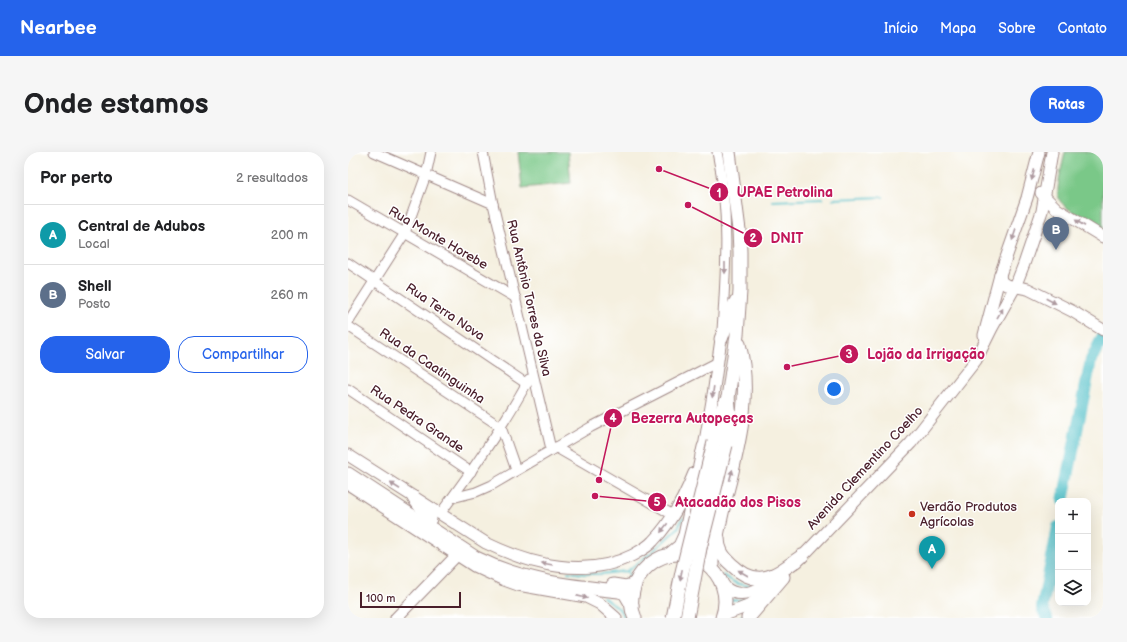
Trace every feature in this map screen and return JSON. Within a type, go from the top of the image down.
[{"type":"highway","points":[[635,618],[631,600],[634,584],[642,570],[655,560],[669,554],[680,546],[685,536],[714,444],[730,418],[728,398],[737,335],[740,291],[739,230],[722,154]]},
{"type":"highway","points":[[721,339],[740,291]]},
{"type":"highway","points":[[712,568],[712,558],[737,450],[745,396],[743,357],[737,335]]},
{"type":"highway","points":[[673,618],[682,572],[714,444]]},
{"type":"highway","points":[[687,618],[700,548],[714,444]]},
{"type":"highway","points":[[348,465],[435,517]]},
{"type":"highway","points":[[348,474],[476,558],[508,572],[545,581],[624,593],[632,605]]},
{"type":"highway","points":[[414,498],[435,517],[481,552],[497,560],[526,570],[546,574],[626,587],[634,584]]},
{"type":"highway","points":[[718,534],[720,552],[740,572],[749,576],[762,578],[776,575],[802,556]]},
{"type":"highway","points":[[669,554],[685,554],[700,559],[712,568],[721,580],[725,595],[725,610],[722,617]]},
{"type":"highway","points":[[491,574],[508,572]]},
{"type":"highway","points":[[748,618],[783,577]]},
{"type":"main road","name":"Avenida Clementino Coelho","points":[[976,360],[1000,275],[1027,198],[1039,152]]},
{"type":"main road","points":[[1044,195],[1052,152]]},
{"type":"main road","points":[[1027,198],[1035,192],[1044,195],[1057,208],[1103,237]]},
{"type":"main road","name":"Avenida Clementino Coelho","points":[[722,617],[731,611],[748,606],[783,577],[911,443],[976,360],[1015,287],[1042,211],[1044,195]]},
{"type":"main road","points":[[1000,275],[1001,281],[1004,283],[1015,287],[1028,289],[1103,330]]},
{"type":"main road","points":[[435,517],[499,550],[534,562],[570,568],[607,565],[642,550],[653,542],[673,515],[714,444],[718,362],[721,339]]},
{"type":"main road","points":[[348,455],[414,498]]},
{"type":"main road","points":[[348,484],[474,566],[518,585],[586,597],[600,604],[616,618]]},
{"type":"main road","points":[[396,618],[457,555]]},
{"type":"main road","name":"Avenida Clementino Coelho","points":[[721,580],[727,588],[734,592],[756,591],[783,574],[802,556]]},
{"type":"street","points":[[374,152],[493,204]]},
{"type":"street","points":[[348,322],[405,233],[426,175],[431,152]]},
{"type":"street","name":"Rua Antônio Torres da Silva","points":[[483,152],[493,204],[533,372],[553,448]]},
{"type":"street","points":[[721,339],[726,229],[722,154]]},
{"type":"street","name":"Rua Monte Horebe","points":[[348,200],[516,298]]},
{"type":"street","name":"Rua Terra Nova","points":[[348,264],[374,280],[526,384]]},
{"type":"street","name":"Rua da Caatinguinha","points":[[348,326],[501,427]]},
{"type":"street","points":[[452,498],[484,489],[553,448],[718,362]]},
{"type":"street","points":[[435,517],[452,498],[471,472],[501,427],[533,372]]},
{"type":"street","name":"Rua Pedra Grande","points":[[348,389],[471,472]]},
{"type":"street","points":[[501,427],[516,470]]},
{"type":"street","points":[[553,448],[673,515]]},
{"type":"green space","points":[[518,152],[568,152],[571,183],[522,188]]},
{"type":"green space","points":[[1065,152],[1103,152],[1103,229],[1066,207],[1059,199],[1058,189]]},
{"type":"waterway","points":[[833,199],[883,197]]},
{"type":"waterway","points":[[773,201],[822,199]]},
{"type":"waterway","points":[[1064,498],[1091,360],[1103,336]]},
{"type":"waterway","points":[[568,572],[601,574],[627,571],[651,553],[678,528],[683,518]]},
{"type":"waterway","points":[[1047,618],[1042,608],[1057,534]]},
{"type":"waterway","points":[[627,571],[632,580]]},
{"type":"waterway","points":[[723,575],[738,584],[756,585]]},
{"type":"waterway","points":[[603,597],[618,608],[625,618]]},
{"type":"waterway","points":[[730,600],[741,600],[752,597]]},
{"type":"waterway","points":[[739,618],[743,615]]},
{"type":"place","name":"UPAE Petrolina","points":[[659,169]]},
{"type":"place","name":"DNIT","points":[[688,205]]},
{"type":"place","name":"Shell","points":[[1056,250]]},
{"type":"place","name":"Lojão da Irrigação","points":[[787,367]]},
{"type":"place","name":"Bezerra Autopeças","points":[[599,480]]},
{"type":"place","name":"Atacadão dos Pisos","points":[[595,496]]},
{"type":"place","name":"Verdão Produtos Agrícolas","points":[[912,514]]},
{"type":"place","name":"Central de Adubos","points":[[932,569]]}]
